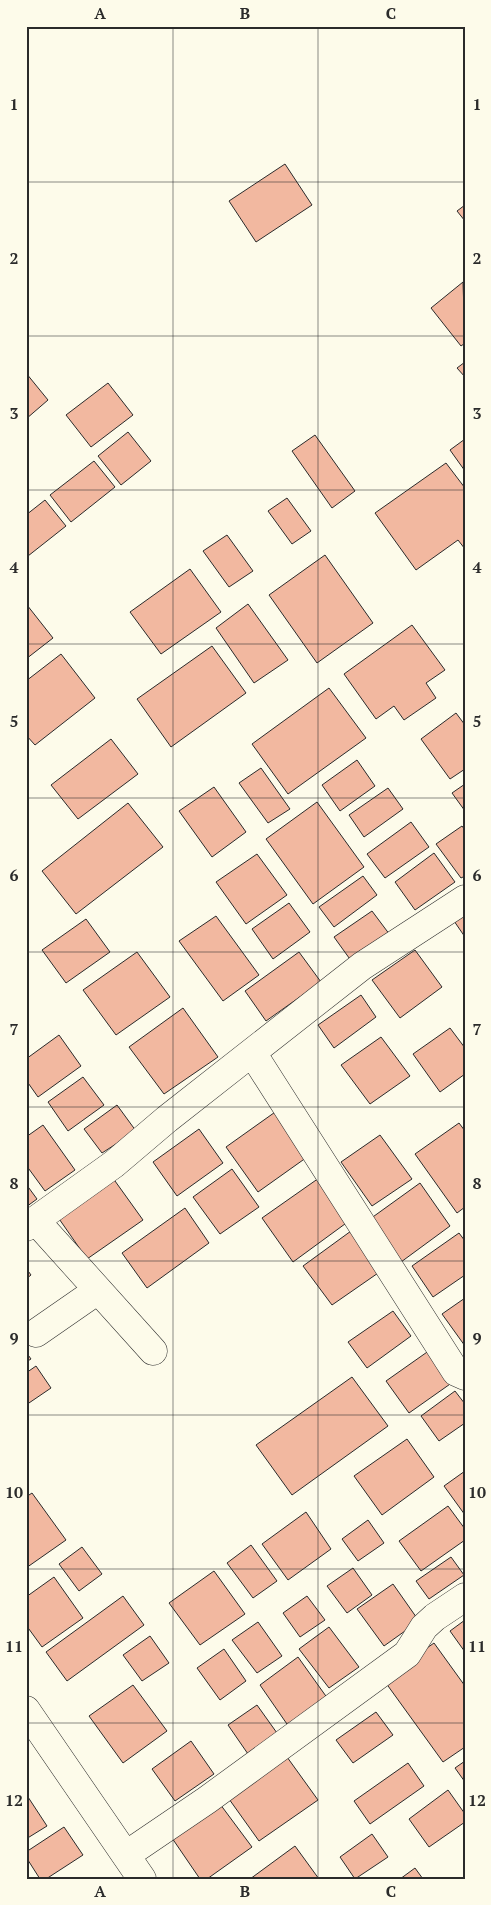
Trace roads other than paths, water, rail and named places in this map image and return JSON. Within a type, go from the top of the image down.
[{"type":"street","points":[[153,1351],[98,1290],[31,1224],[114,1164],[166,1119],[253,1054],[362,966],[465,899]]},
{"type":"street","points":[[253,1054],[456,1372],[465,1376]]},
{"type":"street","points":[[36,1333],[98,1290]]},
{"type":"street","points":[[26,1710],[134,1872],[207,1800],[407,1654],[424,1627],[435,1617],[465,1597]]}]
